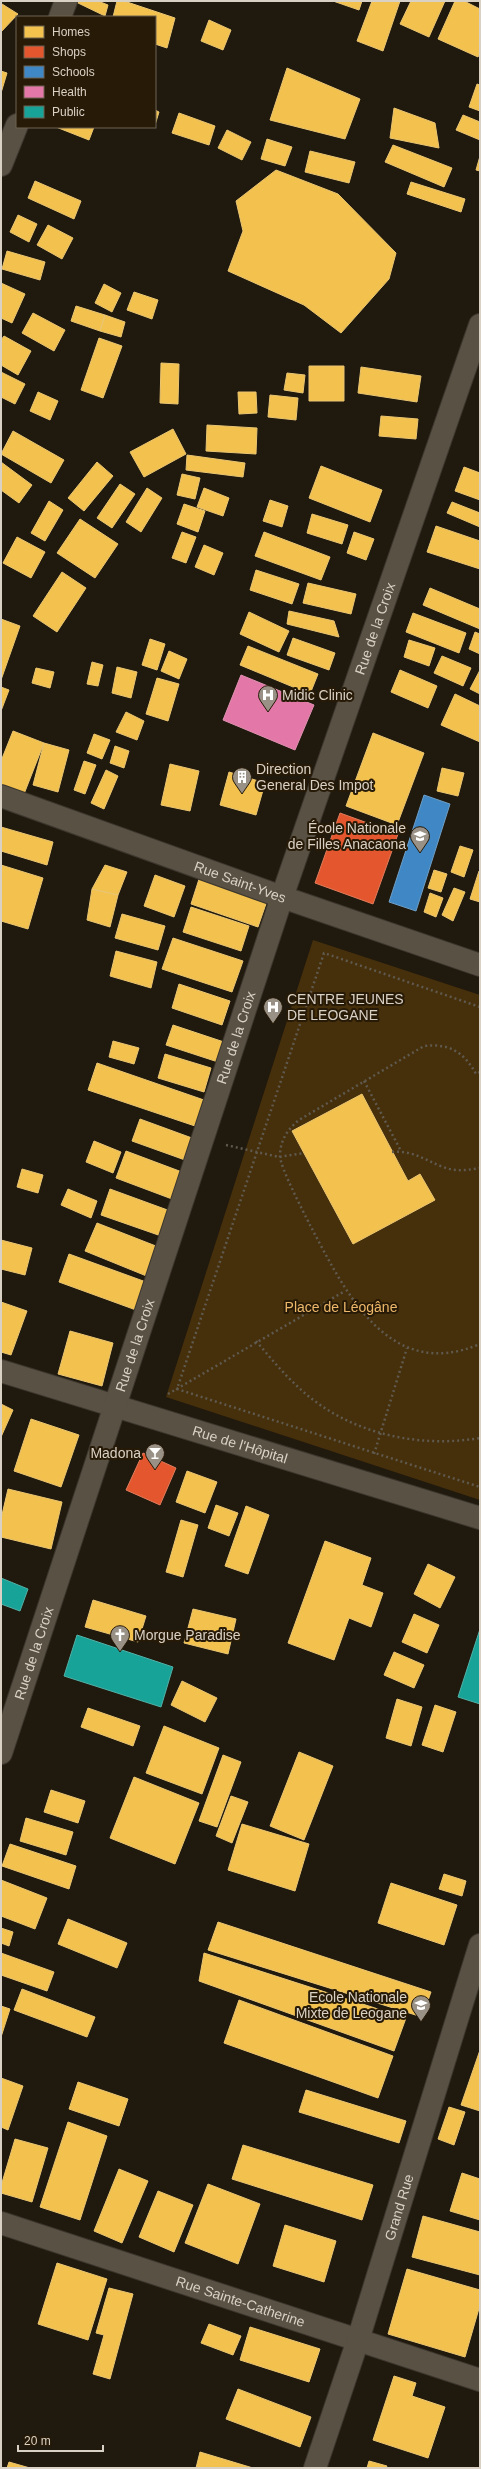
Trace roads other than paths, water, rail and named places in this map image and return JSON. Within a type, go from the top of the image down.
[{"type":"street","points":[[60,16],[66,1]]},
{"type":"street","points":[[1,165],[16,127]]},
{"type":"street","name":"Rue de la Croix","points":[[1,1753],[123,1409],[203,1139],[282,897],[479,332]]},
{"type":"street","name":"Rue Saint-Yves","points":[[1,796],[282,897],[480,965]]},
{"type":"street","name":"Rue de l'Hôpital","points":[[1,1371],[480,1518]]},
{"type":"street","name":"Grand Rue","points":[[315,2468],[358,2340],[479,1950]]},
{"type":"street","name":"Rue Sainte-Catherine","points":[[1,2223],[480,2380]]},
{"type":"place","name":"Midic Clinic","points":[[268,712]]},
{"type":"place","name":"Direction General Des Impot","points":[[242,794]]},
{"type":"place","name":"École Nationale de Filles Anacaona","points":[[420,853]]},
{"type":"place","name":"CENTRE JEUNES DE LEOGANE","points":[[273,1024]]},
{"type":"place","name":"Madona","points":[[155,1470]]},
{"type":"place","name":"Morgue Paradise","points":[[120,1652]]},
{"type":"place","name":"Ecole Nationale Mixte de Leogane","points":[[421,2022]]},
{"type":"park label","name":"Place de Léogâne","points":[[341,1307]]}]
